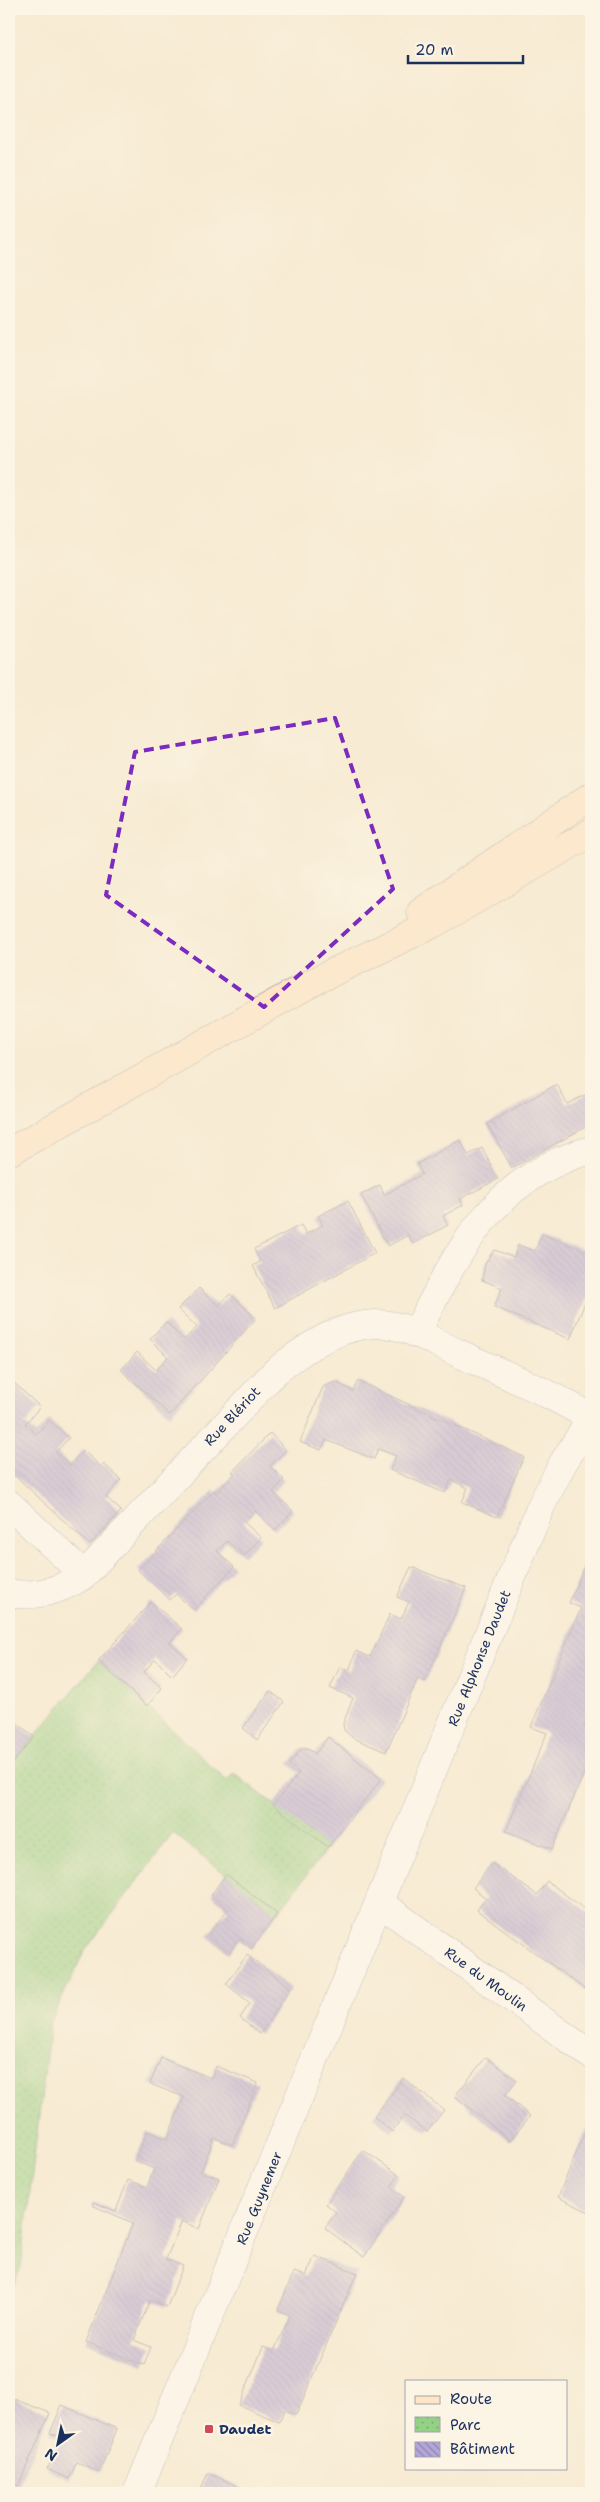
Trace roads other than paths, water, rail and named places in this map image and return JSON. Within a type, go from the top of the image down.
[{"type":"main road","points":[[315,981],[508,855],[591,796]]},
{"type":"main road","points":[[9,1152],[315,981],[435,923],[591,833]]},
{"type":"street","points":[[416,1334],[460,1250],[488,1213],[507,1195],[544,1170],[591,1150]]},
{"type":"street","name":"Rue Blériot","points":[[9,1593],[33,1594],[51,1591],[69,1586],[84,1575],[258,1388],[293,1357],[312,1345],[357,1327],[380,1324],[416,1334],[552,1396],[591,1418]]},
{"type":"street","name":"Rue Alphonse Daudet","points":[[380,1903],[541,1506],[559,1470],[591,1418]]},
{"type":"street","points":[[9,1504],[84,1575]]},
{"type":"street","name":"Rue du Moulin","points":[[380,1903],[591,2055]]},
{"type":"street","name":"Rue Guynemer","points":[[137,2493],[380,1903]]},
{"type":"place","name":"Daudet","points":[[209,2429]]}]
